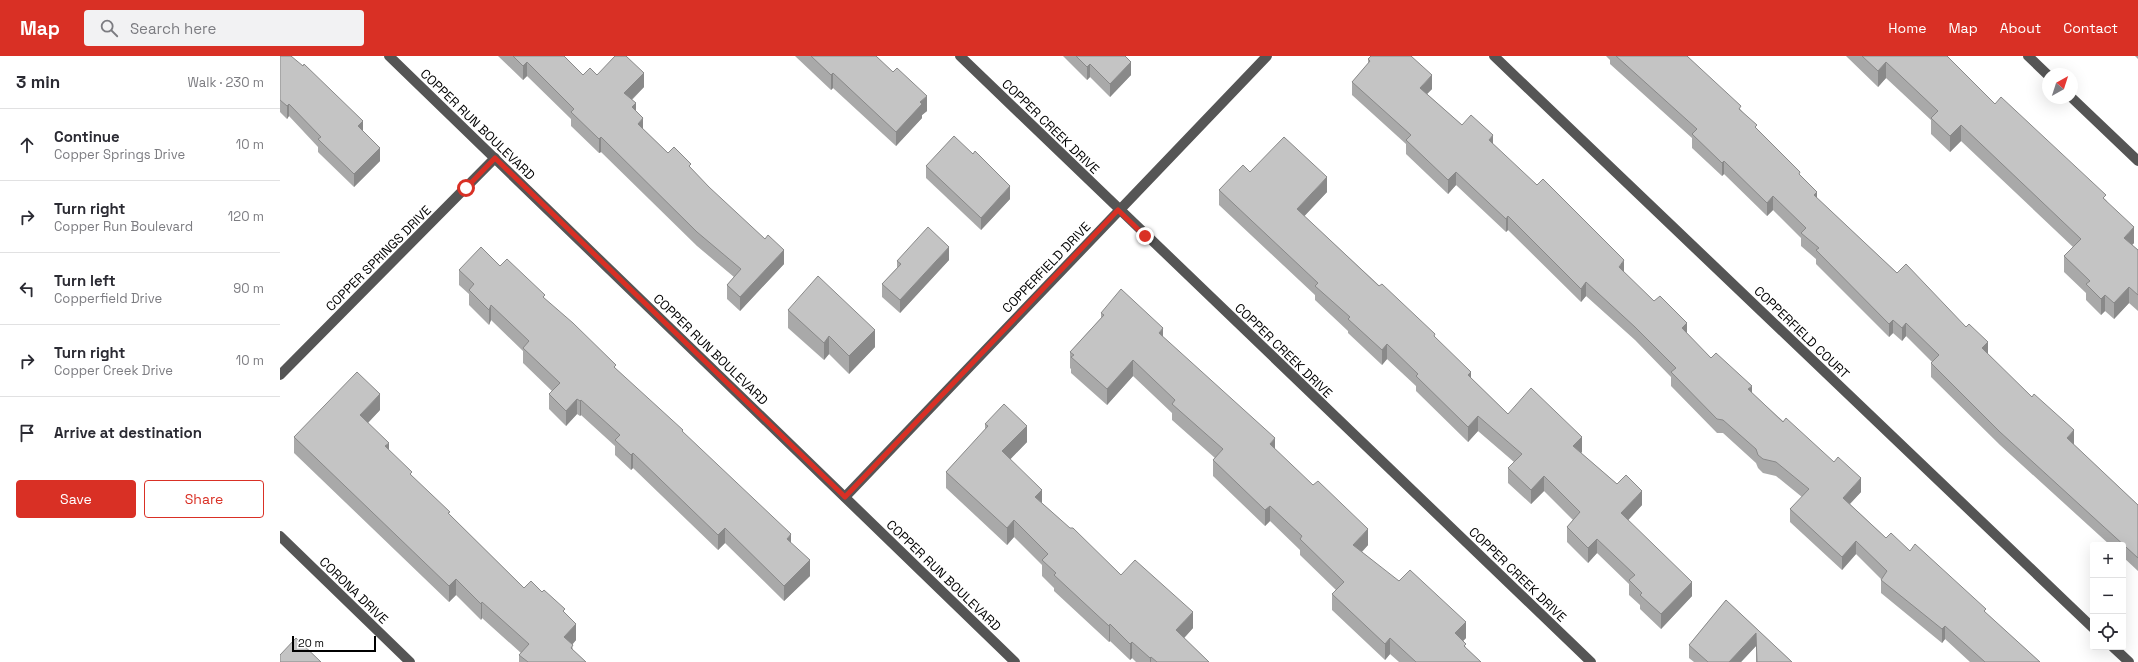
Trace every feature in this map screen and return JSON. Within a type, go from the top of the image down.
[{"type":"street","name":"COPPER RUN BOULEVARD","points":[[389,56],[1015,662]]},
{"type":"street","name":"COPPER CREEK DRIVE","points":[[960,56],[1118,210],[1591,662]]},
{"type":"street","name":"COPPERFIELD DRIVE","points":[[845,497],[1267,56]]},
{"type":"street","name":"COPPERFIELD COURT","points":[[1494,56],[2090,625]]},
{"type":"street","points":[[2028,56],[2042,69]]},
{"type":"street","points":[[2078,104],[2138,160]]},
{"type":"street","name":"COPPER SPRINGS DRIVE","points":[[280,376],[495,158]]},
{"type":"street","name":"CORONA DRIVE","points":[[280,536],[410,662]]},
{"type":"street","points":[[2116,650],[2129,662]]},
{"type":"building","points":[[280,56],[291,56],[303,66],[304,64],[363,121],[358,126],[380,148],[354,174],[318,139],[321,137],[289,104],[287,106],[280,100]]},
{"type":"building","points":[[513,56],[564,56],[583,75],[590,68],[597,75],[615,56],[626,56],[644,73],[624,93],[636,103],[632,107],[643,118],[638,124],[668,153],[674,147],[691,164],[689,166],[709,187],[765,239],[768,235],[784,250],[740,297],[727,285],[741,269],[697,232],[601,137],[599,139],[571,112],[574,109],[527,62],[523,66]]},
{"type":"building","points":[[811,56],[876,56],[893,72],[897,68],[927,96],[920,102],[922,104],[896,132],[833,73],[831,75]]},
{"type":"building","points":[[1076,56],[1125,56],[1131,62],[1110,84],[1090,64],[1087,67]]},
{"type":"building","points":[[1371,56],[1411,56],[1432,75],[1420,88],[1462,125],[1471,115],[1493,135],[1489,140],[1537,185],[1543,179],[1624,260],[1619,267],[1654,301],[1660,296],[1687,323],[1682,328],[1711,358],[1716,353],[1752,386],[1748,389],[1783,422],[1786,418],[1834,462],[1838,457],[1861,478],[1843,498],[1886,538],[1891,533],[1910,551],[1915,544],[1986,609],[1984,611],[2040,662],[1985,662],[1945,626],[1942,629],[1881,580],[1887,571],[1856,541],[1842,557],[1790,509],[1809,489],[1776,462],[1763,459],[1758,455],[1756,449],[1723,420],[1717,419],[1671,372],[1676,368],[1635,327],[1586,282],[1581,289],[1508,216],[1506,219],[1456,172],[1448,180],[1406,140],[1411,135],[1352,82],[1370,61],[1368,59]]},
{"type":"building","points":[[1616,56],[1687,56],[1741,106],[1739,109],[1757,125],[1755,127],[1800,172],[1799,174],[1817,192],[1814,195],[1897,273],[1906,264],[1966,327],[1969,324],[1988,342],[1982,348],[2032,397],[2034,394],[2074,430],[2067,438],[2138,505],[2138,558],[2126,547],[2126,542],[2120,542],[2000,432],[1931,363],[1939,355],[1906,323],[1902,328],[1893,320],[1889,324],[1816,250],[1819,248],[1801,233],[1806,228],[1773,196],[1767,203],[1724,161],[1722,163],[1692,134],[1697,129]]},
{"type":"building","points":[[1862,56],[1947,56],[1995,104],[2001,97],[2106,195],[2103,198],[2134,227],[2124,238],[2138,250],[2138,295],[2129,287],[2114,303],[2105,295],[2101,299],[2086,284],[2090,281],[2064,256],[2081,239],[1961,125],[1950,136],[1931,118],[1938,111],[1886,62],[1878,71]]},
{"type":"building","points":[[954,136],[973,154],[975,151],[1010,186],[981,218],[926,166]]},
{"type":"building","points":[[1284,137],[1327,177],[1297,209],[1379,286],[1382,284],[1435,334],[1434,336],[1471,372],[1468,375],[1508,414],[1531,388],[1582,437],[1573,446],[1617,484],[1626,475],[1642,491],[1621,513],[1692,582],[1661,614],[1640,595],[1642,593],[1629,580],[1635,575],[1597,539],[1588,548],[1567,527],[1580,512],[1544,476],[1531,490],[1508,468],[1522,454],[1478,416],[1468,427],[1416,376],[1418,374],[1387,344],[1382,350],[1348,319],[1350,317],[1315,286],[1318,283],[1219,190],[1243,165],[1250,172]]},
{"type":"building","points":[[928,227],[949,247],[900,300],[882,284],[901,264],[897,261]]},
{"type":"building","points":[[481,247],[500,266],[507,259],[545,295],[543,297],[573,323],[616,365],[614,367],[683,430],[682,431],[791,534],[787,539],[810,560],[784,586],[725,528],[718,535],[633,453],[631,455],[615,440],[620,435],[581,400],[580,401],[577,399],[566,411],[549,394],[560,383],[523,348],[529,341],[491,305],[489,310],[469,290],[474,284],[459,270]]},
{"type":"building","points":[[818,276],[875,330],[849,356],[829,336],[824,343],[788,310]]},
{"type":"building","points":[[1121,289],[1163,328],[1159,333],[1275,438],[1270,444],[1313,485],[1318,481],[1368,529],[1353,545],[1399,581],[1410,570],[1466,622],[1455,633],[1466,644],[1464,646],[1481,662],[1416,662],[1390,638],[1385,644],[1332,594],[1344,582],[1300,539],[1302,536],[1270,506],[1265,510],[1213,460],[1223,449],[1172,404],[1175,400],[1133,360],[1107,389],[1071,357],[1074,355],[1070,352],[1104,315],[1101,313]]},
{"type":"building","points":[[357,372],[380,394],[360,415],[389,443],[385,446],[412,472],[410,474],[450,512],[448,513],[524,588],[531,581],[542,592],[544,590],[565,609],[563,611],[576,624],[564,637],[573,645],[571,648],[586,662],[528,662],[519,655],[529,644],[482,602],[481,604],[456,579],[449,586],[294,437]]},
{"type":"building","points":[[1004,404],[1027,426],[1002,451],[1042,490],[1035,497],[1070,528],[1073,528],[1121,575],[1135,560],[1193,612],[1176,630],[1209,662],[1157,662],[1151,657],[1150,658],[1132,642],[1130,644],[1110,624],[1109,626],[1054,575],[1056,573],[1042,560],[1048,554],[1014,520],[1007,528],[946,472],[988,426],[985,424]]},
{"type":"building","points":[[1726,600],[1792,662],[1757,662],[1756,633],[1729,662],[1708,662],[1689,645]]},
{"type":"building","points":[[296,638],[321,662],[280,662],[280,655]]},
{"type":"route","points":[[466,188],[495,158],[845,497],[1118,210],[1145,236]]}]
